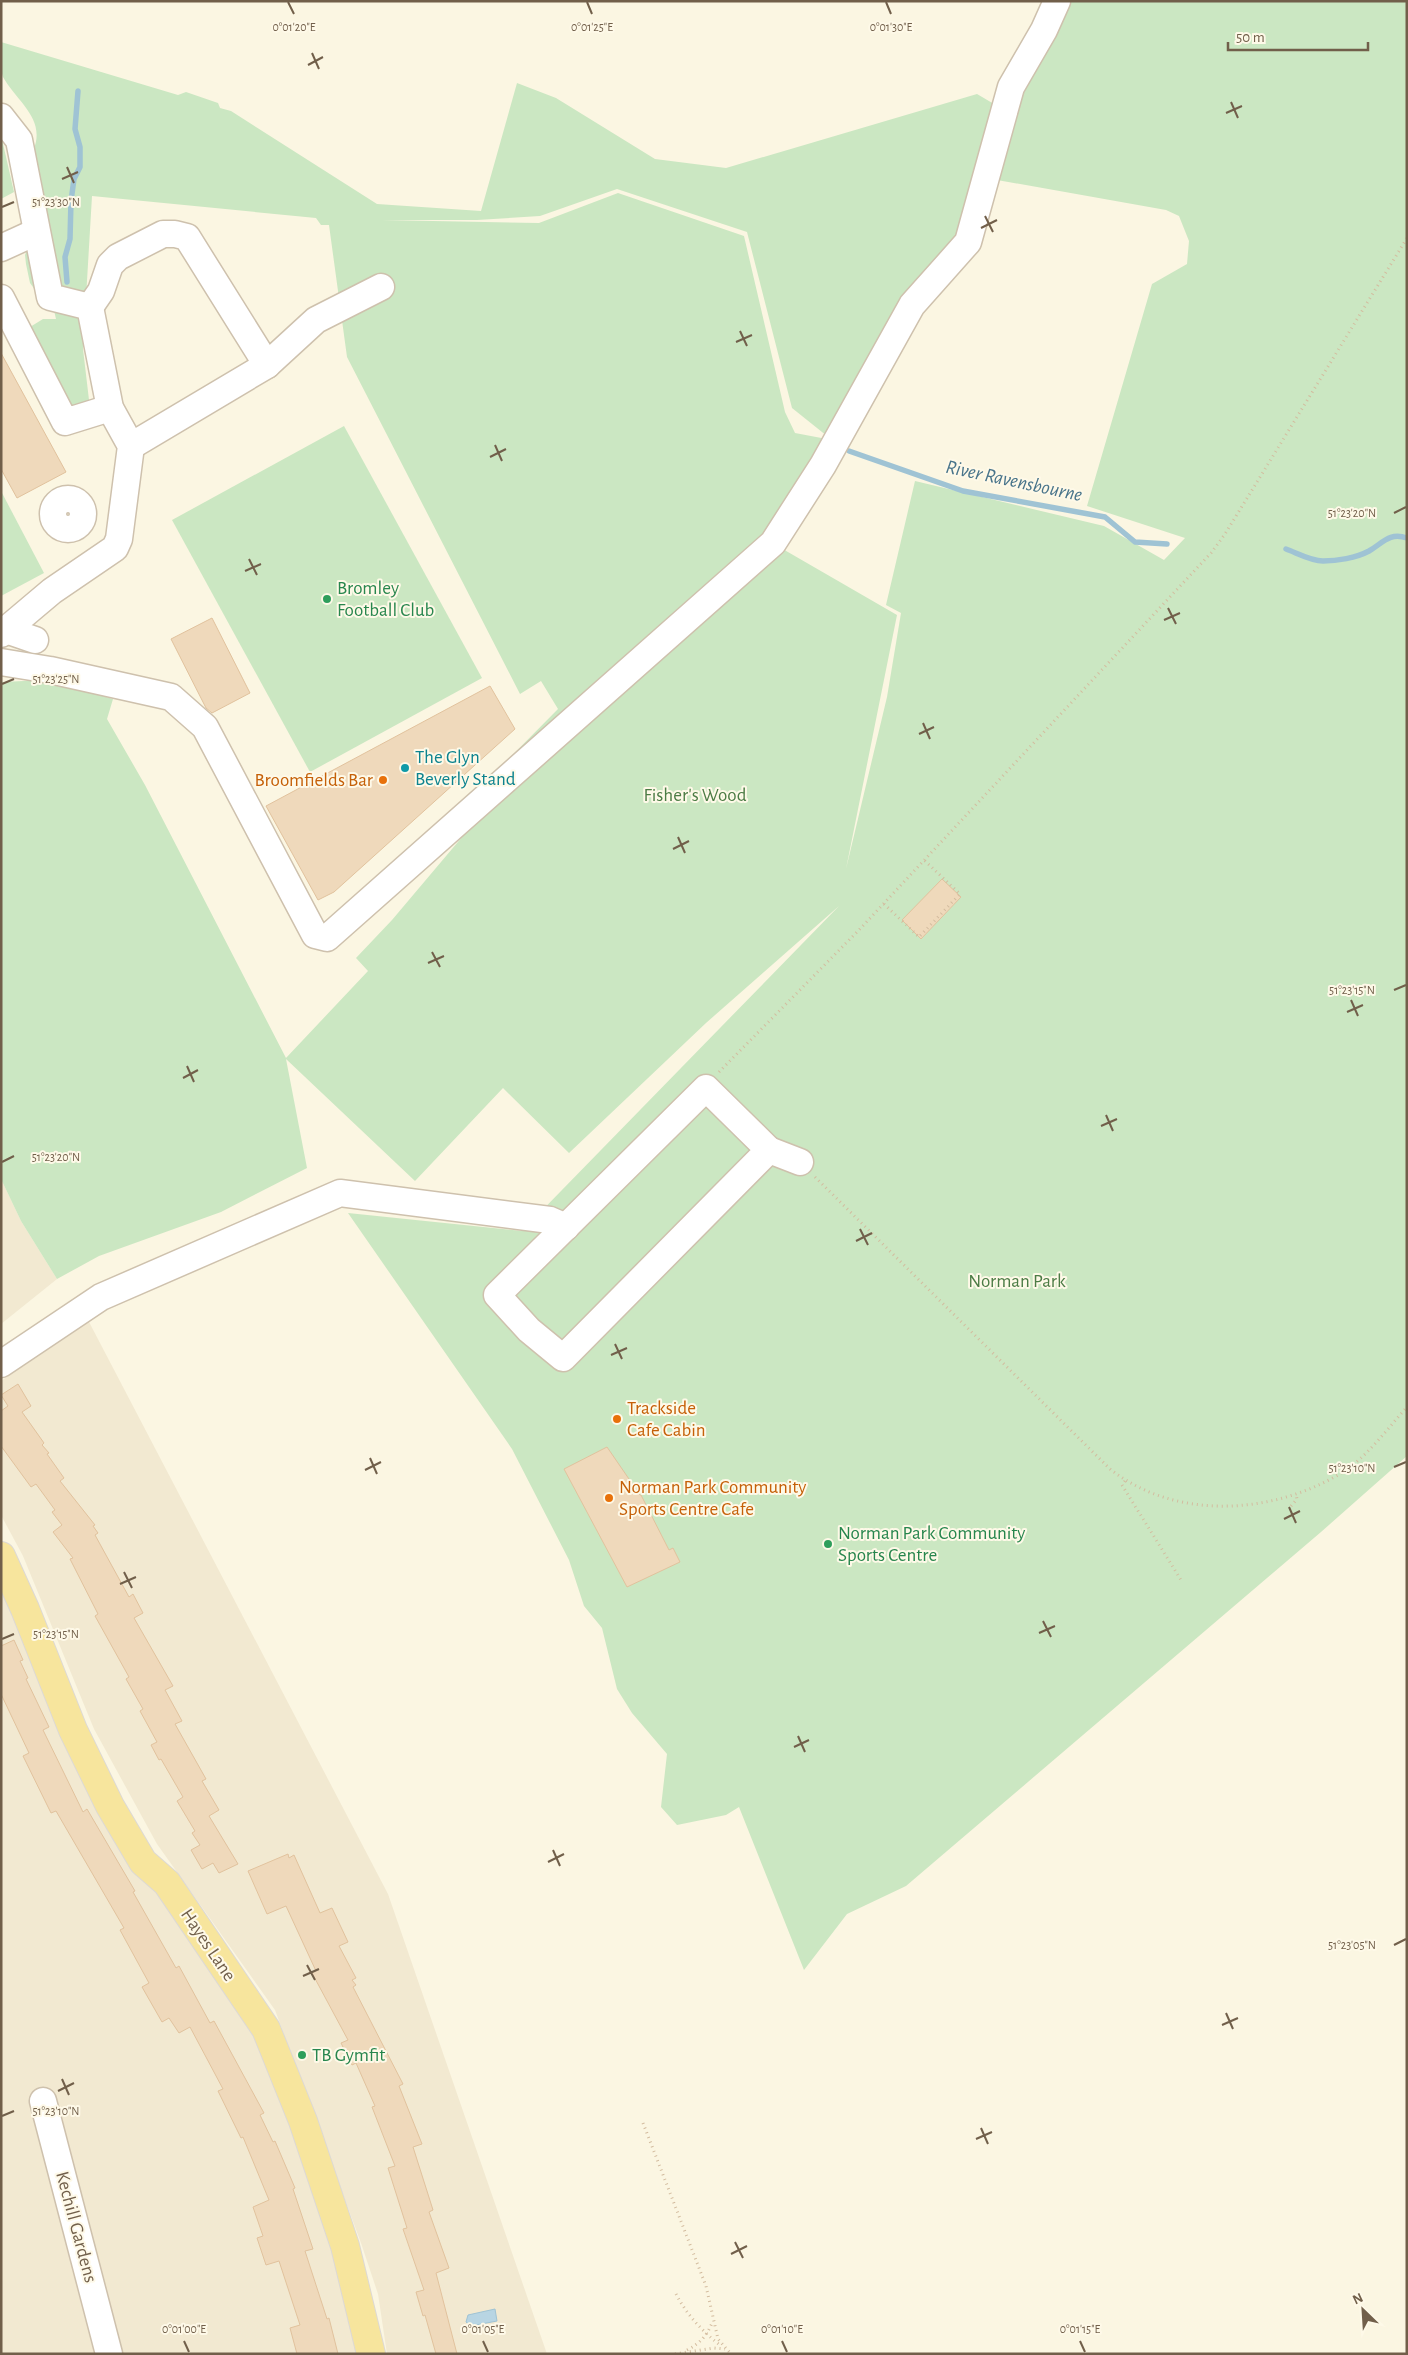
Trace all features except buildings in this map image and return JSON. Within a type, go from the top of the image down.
[{"type":"main road","name":"Hayes Lane","points":[[1,1556],[25,1609],[73,1730],[110,1806],[143,1862],[166,1883],[266,2029],[303,2121],[345,2246],[371,2354]]},
{"type":"street","points":[[1,662],[50,670],[171,697],[205,727],[315,935],[327,938],[773,542],[823,465],[912,305],[968,242],[1011,86],[1044,30],[1057,1]]},
{"type":"street","points":[[1,117],[19,140],[50,297],[90,307]]},
{"type":"street","points":[[1,248],[36,232]]},
{"type":"street","points":[[4,632],[52,592],[115,548],[119,539],[131,446],[110,408],[90,307],[101,291],[110,265],[118,257],[163,234],[187,237],[267,365]]},
{"type":"street","points":[[131,446],[267,365],[316,320],[381,287]]},
{"type":"street","points":[[2,303],[65,422],[110,408]]},
{"type":"street","points":[[67,529],[69,541],[84,569]]},
{"type":"street","points":[[4,632],[35,640]]},
{"type":"street","points":[[769,1150],[563,1358],[530,1330],[498,1295],[706,1088],[769,1150],[800,1162]]},
{"type":"street","points":[[1,1364],[101,1297],[340,1192],[550,1220],[566,1227]]},
{"type":"street","name":"Kechill Gardens","points":[[43,2101],[109,2354]]},
{"type":"path","points":[[706,1088],[884,904],[1211,553],[1225,534],[1407,238]]},
{"type":"path","points":[[884,904],[919,937],[960,894],[924,860]]},
{"type":"path","points":[[800,1162],[1110,1470],[1125,1481],[1162,1498],[1203,1506],[1224,1506],[1263,1502],[1296,1494],[1344,1471],[1370,1448],[1407,1407]]},
{"type":"path","points":[[1125,1481],[1122,1486],[1181,1580]]},
{"type":"path","points":[[1291,1506],[1297,1500],[1296,1494]]},
{"type":"path","points":[[643,2123],[706,2286],[718,2339],[725,2349]]},
{"type":"path","points":[[676,2294],[687,2314],[707,2335],[731,2354]]},
{"type":"path","points":[[682,2353],[697,2345],[707,2335],[714,2320]]},
{"type":"path","points":[[675,2354],[714,2348],[725,2349]]},
{"type":"shaded area","points":[[1,1179],[21,1221],[57,1279],[1,1324]]},
{"type":"shaded area","points":[[88,1320],[388,1894],[547,2354],[387,2354],[378,2294],[275,2010],[157,1844],[94,1729],[23,1556],[1,1515],[1,1381]]},
{"type":"shaded area","points":[[1,1556],[71,1731],[255,2031],[292,2116],[332,2242],[359,2354],[1,2354]]},
{"type":"green space","points":[[1067,1],[1407,1],[1407,1456],[1321,1532],[906,1886],[847,1914],[804,1970],[739,1807],[726,1815],[677,1825],[661,1807],[667,1754],[632,1713],[617,1689],[602,1628],[584,1606],[569,1560],[512,1449],[348,1213],[522,1231],[839,906],[706,1023],[569,1153],[503,1088],[415,1181],[286,1059],[307,1168],[221,1212],[99,1256],[57,1279],[21,1221],[1,1179],[1,682],[47,680],[113,699],[107,719],[145,785],[286,1058],[368,971],[356,958],[392,920],[479,817],[461,807],[558,709],[541,681],[520,694],[347,357],[329,225],[321,225],[316,218],[92,196],[83,349],[89,400],[77,405],[68,406],[30,327],[43,319],[56,319],[52,302],[41,298],[30,283],[26,264],[25,255],[31,240],[33,151],[36,129],[28,111],[3,77],[1,42],[178,95],[186,92],[218,103],[220,108],[231,111],[377,204],[481,211],[517,83],[556,98],[655,159],[726,168],[977,94],[994,104],[960,238],[781,548],[897,615],[846,869],[887,697],[901,613],[886,605],[915,481],[1104,526],[1164,560],[1185,538],[1087,506],[1152,284],[1187,264],[1189,241],[1179,216],[1166,210],[997,180],[1021,87]],"holes":[[[617,189],[747,232],[792,408],[832,440],[795,433],[785,412],[744,236],[618,193],[539,223],[382,220],[477,220],[540,216]]]},
{"type":"green space","points":[[1,135],[14,192],[1,199]]},
{"type":"green space","name":"Bromley Football Club","points":[[344,426],[482,678],[310,772],[172,520]]},
{"type":"green space","points":[[1,491],[44,573],[1,596]]},
{"type":"water","points":[[495,2309],[497,2321],[471,2326],[466,2322],[468,2315]]},
{"type":"waterway","points":[[67,282],[65,257],[70,239],[71,201],[74,179],[80,167],[80,147],[75,129],[78,91]]},
{"type":"waterway","name":"River Ravensbourne","points":[[849,451],[963,491],[1105,517],[1135,542],[1167,544]]},
{"type":"waterway","name":"River Ravensbourne","points":[[1286,549],[1314,560],[1323,561],[1352,557],[1364,553],[1391,537],[1407,538]]},
{"type":"place","name":"Bromley Football Club","points":[[327,599]]},
{"type":"place","name":"The Glyn Beverly Stand","points":[[405,768]]},
{"type":"place","name":"Broomfields Bar","points":[[383,780]]},
{"type":"place","name":"Trackside Cafe Cabin","points":[[617,1419]]},
{"type":"place","name":"Norman Park Community Sports Centre Cafe","points":[[609,1498]]},
{"type":"place","name":"Norman Park Community Sports Centre","points":[[828,1544]]},
{"type":"place","name":"TB Gymfit","points":[[302,2055]]},
{"type":"park label","name":"Fisher's Wood","points":[[695,795]]},
{"type":"park label","name":"Norman Park","points":[[1017,1281]]}]
